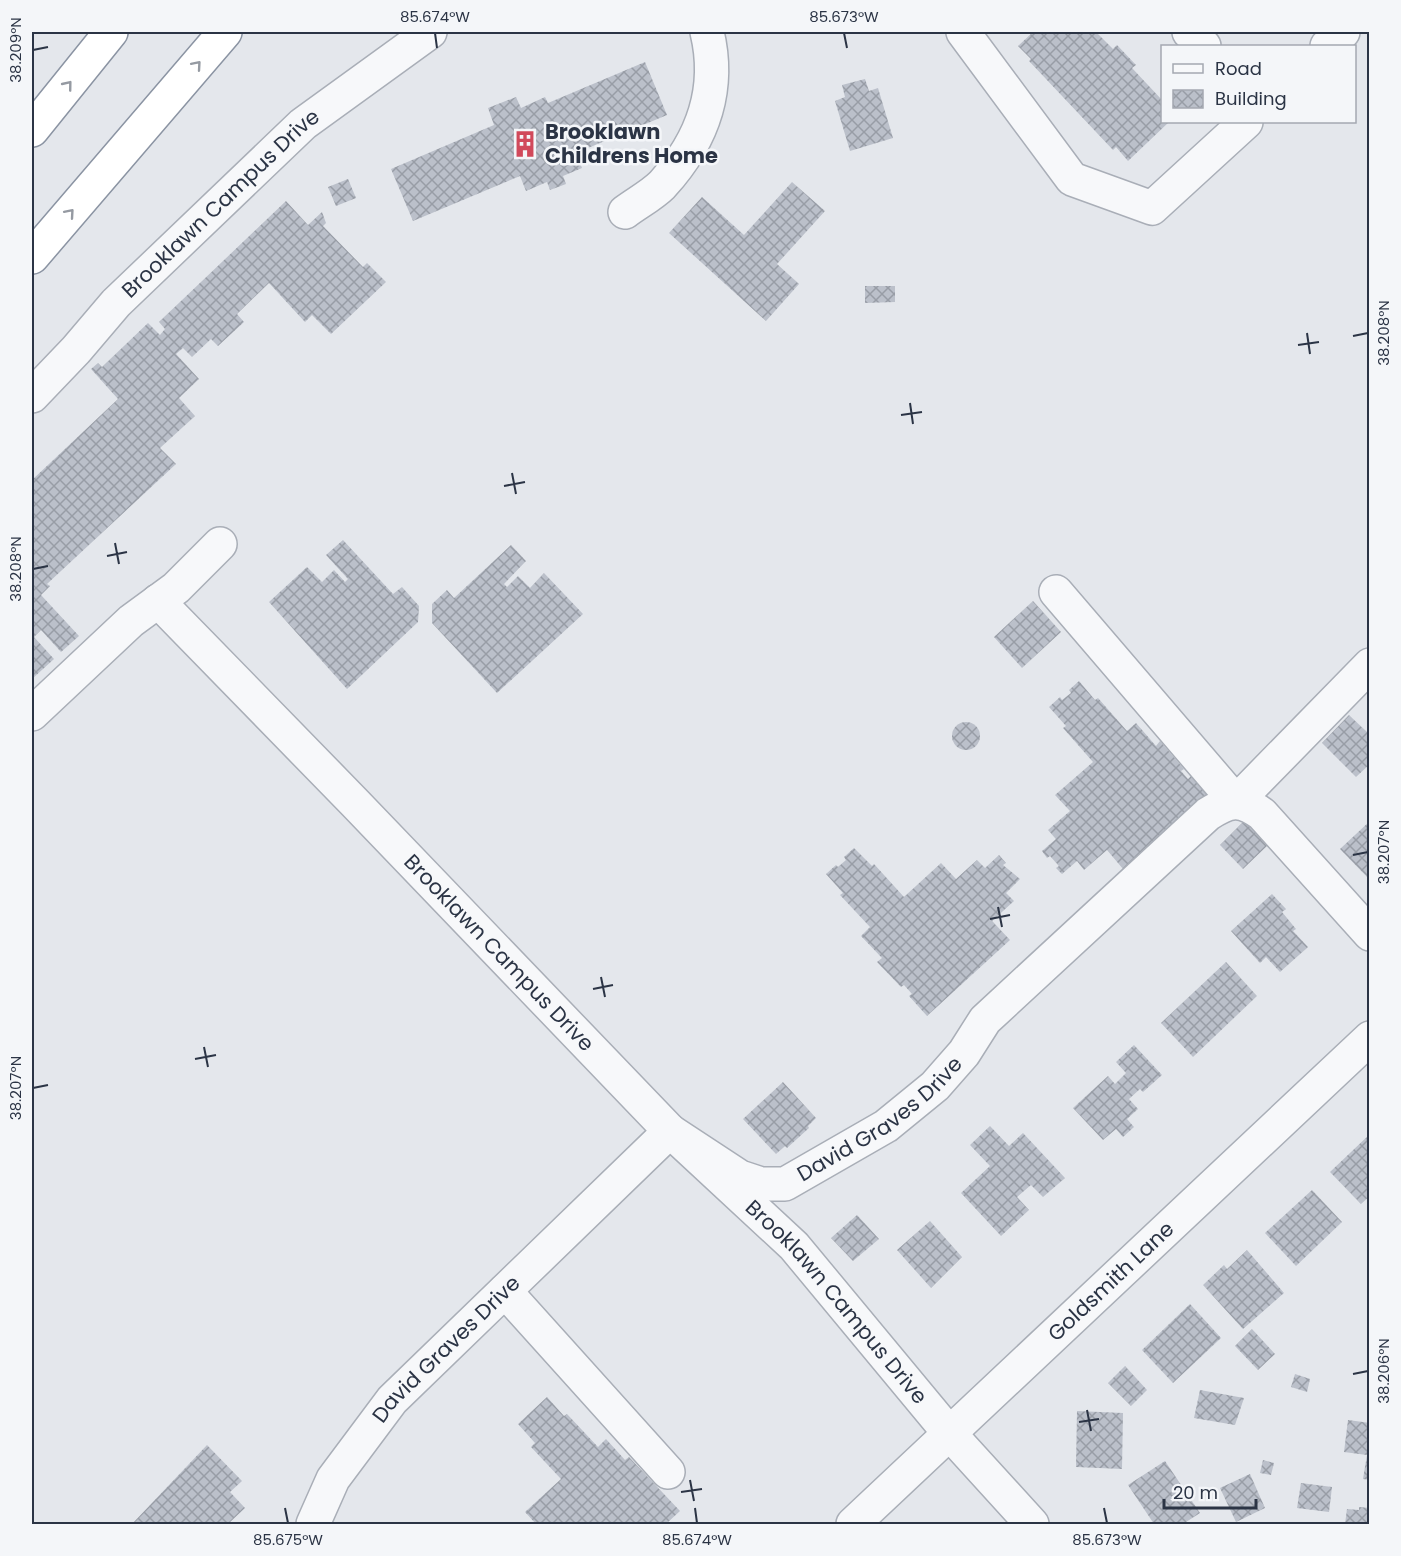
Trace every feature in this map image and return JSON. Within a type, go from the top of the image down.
[{"type":"highway","points":[[32,130],[111,32]]},
{"type":"highway","points":[[32,256],[225,32]]},
{"type":"street","name":"Brooklawn Campus Drive","points":[[32,396],[76,350],[116,303],[303,124],[430,32]]},
{"type":"street","points":[[625,212],[661,186],[687,153],[707,112],[712,81],[711,50],[707,32]]},
{"type":"street","points":[[963,32],[1072,179],[1152,208],[1245,123]]},
{"type":"street","points":[[1189,32],[1203,45]]},
{"type":"street","points":[[1328,45],[1343,32]]},
{"type":"street","points":[[32,714],[130,621],[176,588],[220,544]]},
{"type":"street","points":[[1056,592],[1236,802],[1249,805],[1262,814],[1370,934]]},
{"type":"street","name":"Brooklawn Campus Drive","points":[[158,602],[356,803],[670,1131],[794,1246],[950,1434],[1032,1524]]},
{"type":"street","points":[[1236,802],[1370,665]]},
{"type":"street","name":"David Graves Drive","points":[[312,1522],[333,1479],[392,1400],[670,1131],[740,1177],[761,1184],[785,1184],[809,1172],[886,1126],[935,1086],[964,1053],[985,1020],[1208,814],[1222,805],[1236,802]]},
{"type":"street","name":"Goldsmith Lane","points":[[853,1524],[1370,1038]]},
{"type":"street","points":[[505,1291],[668,1472]]},
{"type":"building","points":[[1033,32],[1096,32],[1113,49],[1117,45],[1136,65],[1132,68],[1161,99],[1161,123],[1168,123],[1128,161],[1116,147],[1113,150],[1029,61],[1031,59],[1018,46]]},
{"type":"building","name":"Brooklawn Childrens Home","points":[[645,62],[667,115],[576,153],[582,168],[563,176],[566,184],[550,190],[547,182],[526,191],[520,176],[413,221],[391,169],[494,125],[488,108],[516,97],[521,108],[545,97],[548,103]]},
{"type":"building","points":[[865,79],[869,91],[878,88],[893,138],[850,151],[835,101],[845,97],[842,85]]},
{"type":"building","points":[[348,179],[356,198],[336,206],[328,187]]},
{"type":"building","points":[[792,182],[825,211],[777,264],[799,284],[766,321],[669,233],[702,197],[744,235]]},
{"type":"building","points":[[286,201],[308,225],[322,212],[326,223],[323,226],[363,267],[367,263],[386,282],[331,334],[312,315],[305,322],[269,283],[237,314],[244,322],[218,346],[211,339],[192,357],[183,348],[176,354],[199,379],[179,398],[195,416],[160,448],[176,464],[47,584],[50,586],[41,595],[79,636],[61,652],[41,630],[34,637],[54,659],[32,679],[32,480],[118,399],[91,369],[98,363],[102,367],[148,323],[160,335],[165,329],[159,322]]},
{"type":"building","points":[[865,286],[895,286],[895,302],[865,303]]},
{"type":"building","points":[[343,540],[393,594],[402,587],[419,606],[418,622],[347,689],[269,602],[307,567],[322,582],[334,570],[345,582],[348,579],[326,555]]},
{"type":"building","points":[[511,545],[526,561],[504,584],[507,587],[518,576],[530,588],[544,573],[583,614],[497,693],[432,623],[432,604],[447,590],[454,598]]},
{"type":"building","points":[[1033,601],[1061,632],[1022,668],[994,637]]},
{"type":"building","points":[[1079,681],[1095,700],[1098,698],[1127,731],[1136,723],[1156,746],[1160,741],[1184,769],[1181,771],[1188,779],[1191,776],[1211,799],[1159,838],[1123,869],[1107,850],[1084,870],[1077,861],[1062,874],[1056,868],[1059,866],[1050,856],[1047,858],[1042,851],[1056,839],[1048,830],[1070,811],[1055,795],[1093,762],[1063,728],[1066,726],[1049,707],[1060,697],[1062,700],[1071,693],[1069,690]]},
{"type":"building","points":[[1349,715],[1370,735],[1370,764],[1356,777],[1322,743]]},
{"type":"building","points":[[966,722],[976,726],[980,736],[976,746],[966,750],[956,746],[952,736],[956,726]]},
{"type":"building","points":[[1244,821],[1268,845],[1243,869],[1220,845]]},
{"type":"building","points":[[1370,821],[1370,880],[1340,849]]},
{"type":"building","points":[[854,848],[872,866],[874,864],[904,897],[941,863],[956,879],[977,860],[985,868],[999,855],[1006,863],[1003,865],[1020,879],[1006,893],[1014,901],[992,921],[1010,940],[927,1016],[909,996],[912,994],[904,985],[901,987],[877,962],[882,958],[861,936],[870,927],[840,895],[843,893],[826,874],[846,860],[844,857]]},
{"type":"building","points":[[1272,894],[1286,909],[1282,912],[1296,929],[1293,931],[1308,947],[1280,972],[1266,957],[1260,963],[1231,931]]},
{"type":"building","points":[[1226,962],[1257,996],[1193,1057],[1161,1023]]},
{"type":"building","points":[[1134,1045],[1162,1075],[1143,1092],[1140,1089],[1129,1099],[1138,1109],[1127,1119],[1134,1127],[1123,1137],[1116,1129],[1103,1140],[1073,1108],[1108,1076],[1115,1084],[1126,1073],[1116,1062]]},
{"type":"building","points":[[783,1082],[816,1118],[808,1126],[809,1128],[787,1148],[785,1146],[776,1154],[743,1119]]},
{"type":"building","points":[[990,1126],[1009,1146],[1023,1133],[1065,1178],[1043,1197],[1031,1185],[1017,1197],[1029,1210],[1001,1236],[961,1193],[990,1166],[970,1145]]},
{"type":"building","points":[[1370,1134],[1370,1196],[1361,1204],[1330,1172]]},
{"type":"building","points":[[1312,1190],[1342,1222],[1296,1266],[1265,1233]]},
{"type":"building","points":[[857,1215],[879,1239],[853,1261],[831,1238]]},
{"type":"building","points":[[930,1221],[962,1257],[931,1288],[897,1250]]},
{"type":"building","points":[[1247,1250],[1284,1293],[1243,1329],[1203,1285],[1224,1265],[1227,1269]]},
{"type":"building","points":[[1190,1304],[1221,1338],[1173,1383],[1142,1350]]},
{"type":"building","points":[[1252,1329],[1275,1354],[1258,1370],[1235,1346]]},
{"type":"building","points":[[1125,1366],[1147,1390],[1131,1406],[1108,1383]]},
{"type":"building","points":[[1295,1374],[1310,1379],[1307,1392],[1291,1387]]},
{"type":"building","points":[[1200,1390],[1244,1398],[1235,1425],[1194,1418]]},
{"type":"building","points":[[547,1397],[564,1416],[567,1414],[598,1447],[606,1439],[625,1460],[629,1457],[680,1511],[666,1524],[536,1524],[525,1512],[561,1479],[531,1447],[535,1443],[518,1424]]},
{"type":"building","points":[[1077,1411],[1123,1413],[1122,1469],[1076,1467]]},
{"type":"building","points":[[1348,1420],[1370,1423],[1370,1480],[1363,1479],[1367,1455],[1344,1452]]},
{"type":"building","points":[[207,1445],[242,1481],[230,1492],[245,1508],[228,1524],[132,1524]]},
{"type":"building","points":[[1263,1460],[1274,1463],[1271,1475],[1260,1473]]},
{"type":"building","points":[[1165,1461],[1200,1513],[1183,1524],[1154,1524],[1128,1485]]},
{"type":"building","points":[[1250,1474],[1265,1508],[1236,1522],[1220,1488]]},
{"type":"building","points":[[1301,1483],[1332,1487],[1329,1512],[1297,1508]]},
{"type":"building","points":[[1359,1507],[1370,1508],[1370,1524],[1345,1524],[1347,1509],[1359,1510]]},
{"type":"place","name":"Brooklawn Childrens Home","points":[[525,144]]}]
